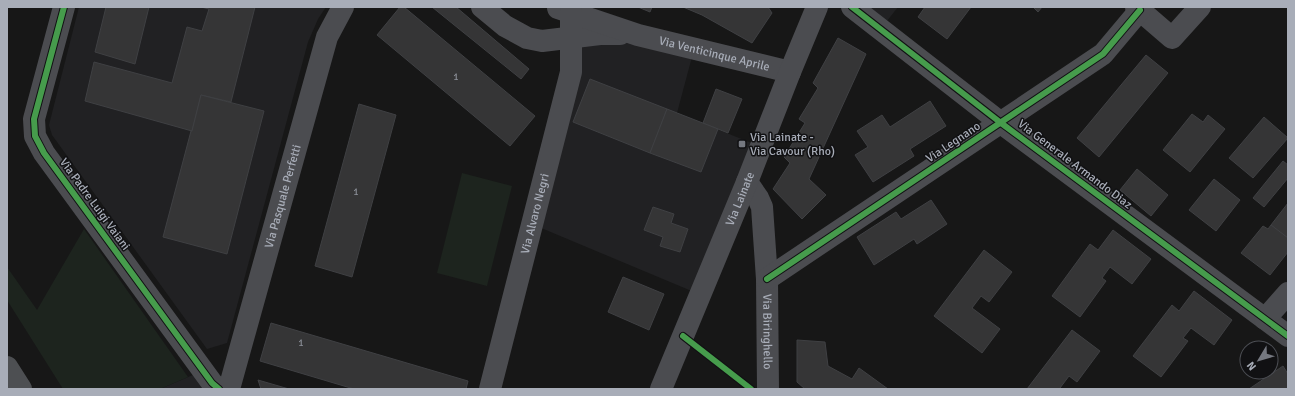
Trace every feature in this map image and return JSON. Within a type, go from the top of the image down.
[{"type":"main road","points":[[7,367],[21,389]]},
{"type":"street","name":"Via Padre Luigi Vaiani","points":[[64,7],[34,119],[35,136],[53,166],[212,383],[219,389]]},
{"type":"street","name":"Via Pasquale Perfetti","points":[[229,389],[327,37],[343,7]]},
{"type":"street","name":"Via Venticinque Aprile","points":[[482,7],[505,26],[527,38],[542,41],[600,34],[638,35]]},
{"type":"street","name":"Via Lainate","points":[[662,389],[817,7]]},
{"type":"street","name":"Via Generale Armando Diaz","points":[[852,7],[1001,123],[1288,336]]},
{"type":"street","name":"Via Legnano","points":[[767,279],[1103,54],[1138,9],[1172,38],[1200,7]]},
{"type":"street","name":"Via Venticinque Aprile","points":[[559,8],[638,35],[790,72]]},
{"type":"street","points":[[542,41],[556,32],[556,22],[559,8]]},
{"type":"street","points":[[559,8],[570,38]]},
{"type":"street","name":"Via Alvaro Negri","points":[[490,389],[571,72],[570,38]]},
{"type":"street","name":"Via Biringhello","points":[[747,182],[758,198],[762,207],[767,279],[768,389]]},
{"type":"street","points":[[1265,319],[1288,293]]},
{"type":"shaded area","points":[[79,7],[326,7],[318,19],[308,42],[227,343],[207,349],[52,135],[49,125]]},
{"type":"shaded area","points":[[858,7],[898,7],[883,26]]},
{"type":"shaded area","points":[[636,40],[693,53],[677,113],[754,144],[694,292],[534,225],[575,42]]},
{"type":"shaded area","points":[[462,173],[512,186],[487,286],[437,273]]},
{"type":"shaded area","points":[[84,229],[188,377],[160,389],[63,389],[7,300],[7,267],[37,310]]},
{"type":"shaded area","points":[[200,372],[214,389],[160,389]]},
{"type":"building","points":[[106,7],[149,7],[135,64],[95,52]]},
{"type":"building","points":[[201,7],[255,7],[231,102],[201,95],[192,131],[85,101],[94,62],[172,83],[187,27],[202,31],[209,9]]},
{"type":"building","points":[[400,7],[404,7],[535,116],[510,146],[377,35]]},
{"type":"building","points":[[432,7],[456,7],[529,69],[521,79]]},
{"type":"building","points":[[638,7],[652,7],[650,12]]},
{"type":"building","points":[[683,7],[768,7],[772,13],[752,43],[702,15]]},
{"type":"building","points":[[925,7],[971,7],[947,39],[918,17]]},
{"type":"building","points":[[1033,7],[1042,7],[1038,12]]},
{"type":"building","points":[[838,38],[866,54],[809,179],[826,195],[802,219],[773,189],[790,163],[784,157],[805,123],[799,119],[818,88],[813,83]]},
{"type":"building","points":[[1146,55],[1168,73],[1099,157],[1077,138]]},
{"type":"building","points":[[590,79],[667,109],[650,153],[573,122]]},
{"type":"building","points":[[716,89],[742,99],[728,133],[703,123]]},
{"type":"building","points":[[201,95],[264,111],[227,254],[163,237]]},
{"type":"building","points":[[930,101],[946,126],[910,149],[914,156],[873,182],[855,155],[868,147],[857,131],[882,115],[890,127]]},
{"type":"building","points":[[359,104],[396,115],[352,277],[315,266]]},
{"type":"building","points":[[667,109],[718,129],[701,172],[650,153]]},
{"type":"building","points":[[1192,114],[1203,122],[1208,115],[1225,129],[1190,172],[1163,150]]},
{"type":"building","points":[[1264,117],[1288,138],[1253,178],[1229,158]]},
{"type":"building","points":[[1283,161],[1288,165],[1288,178],[1264,207],[1253,198]]},
{"type":"building","points":[[1137,169],[1168,195],[1151,216],[1120,190]]},
{"type":"building","points":[[1214,179],[1240,200],[1216,231],[1189,210]]},
{"type":"building","points":[[931,200],[947,224],[917,244],[914,239],[874,265],[857,237],[896,212],[901,219]]},
{"type":"building","points":[[1288,203],[1288,238],[1271,225]]},
{"type":"building","points":[[653,207],[674,214],[671,223],[688,229],[680,252],[660,246],[663,237],[644,230]]},
{"type":"building","points":[[1271,225],[1288,238],[1288,252],[1270,275],[1241,253],[1263,226],[1268,229]]},
{"type":"building","points":[[1113,230],[1151,259],[1132,284],[1110,267],[1102,278],[1106,281],[1080,317],[1052,296],[1090,244],[1098,250]]},
{"type":"building","points":[[984,250],[1012,272],[989,302],[981,296],[972,308],[1000,329],[982,353],[934,316]]},
{"type":"building","points":[[623,277],[664,294],[649,330],[608,312]]},
{"type":"building","points":[[1194,291],[1232,320],[1214,345],[1191,328],[1183,338],[1188,341],[1161,377],[1133,356],[1172,305],[1179,311]]},
{"type":"building","points":[[271,323],[468,381],[466,389],[354,389],[260,361]]},
{"type":"building","points":[[1072,330],[1100,351],[1077,382],[1069,376],[1060,388],[1062,389],[1027,389]]},
{"type":"building","points":[[797,340],[825,342],[828,366],[852,379],[859,368],[888,389],[805,389],[797,382]]},
{"type":"building","points":[[1283,366],[1288,374],[1288,389],[1249,389],[1262,380],[1279,380],[1279,369]]},
{"type":"building","points":[[258,380],[289,389],[261,389]]},
{"type":"cycle path","points":[[64,7],[34,119],[35,136],[44,153],[212,383],[219,389]]},
{"type":"cycle path","points":[[852,7],[1001,123],[1288,336]]},
{"type":"cycle path","points":[[767,279],[1103,54],[1140,10]]},
{"type":"cycle path","points":[[683,336],[751,389]]},
{"type":"place","name":"Via Lainate - Via Cavour (Rho)","points":[[742,144]]}]
